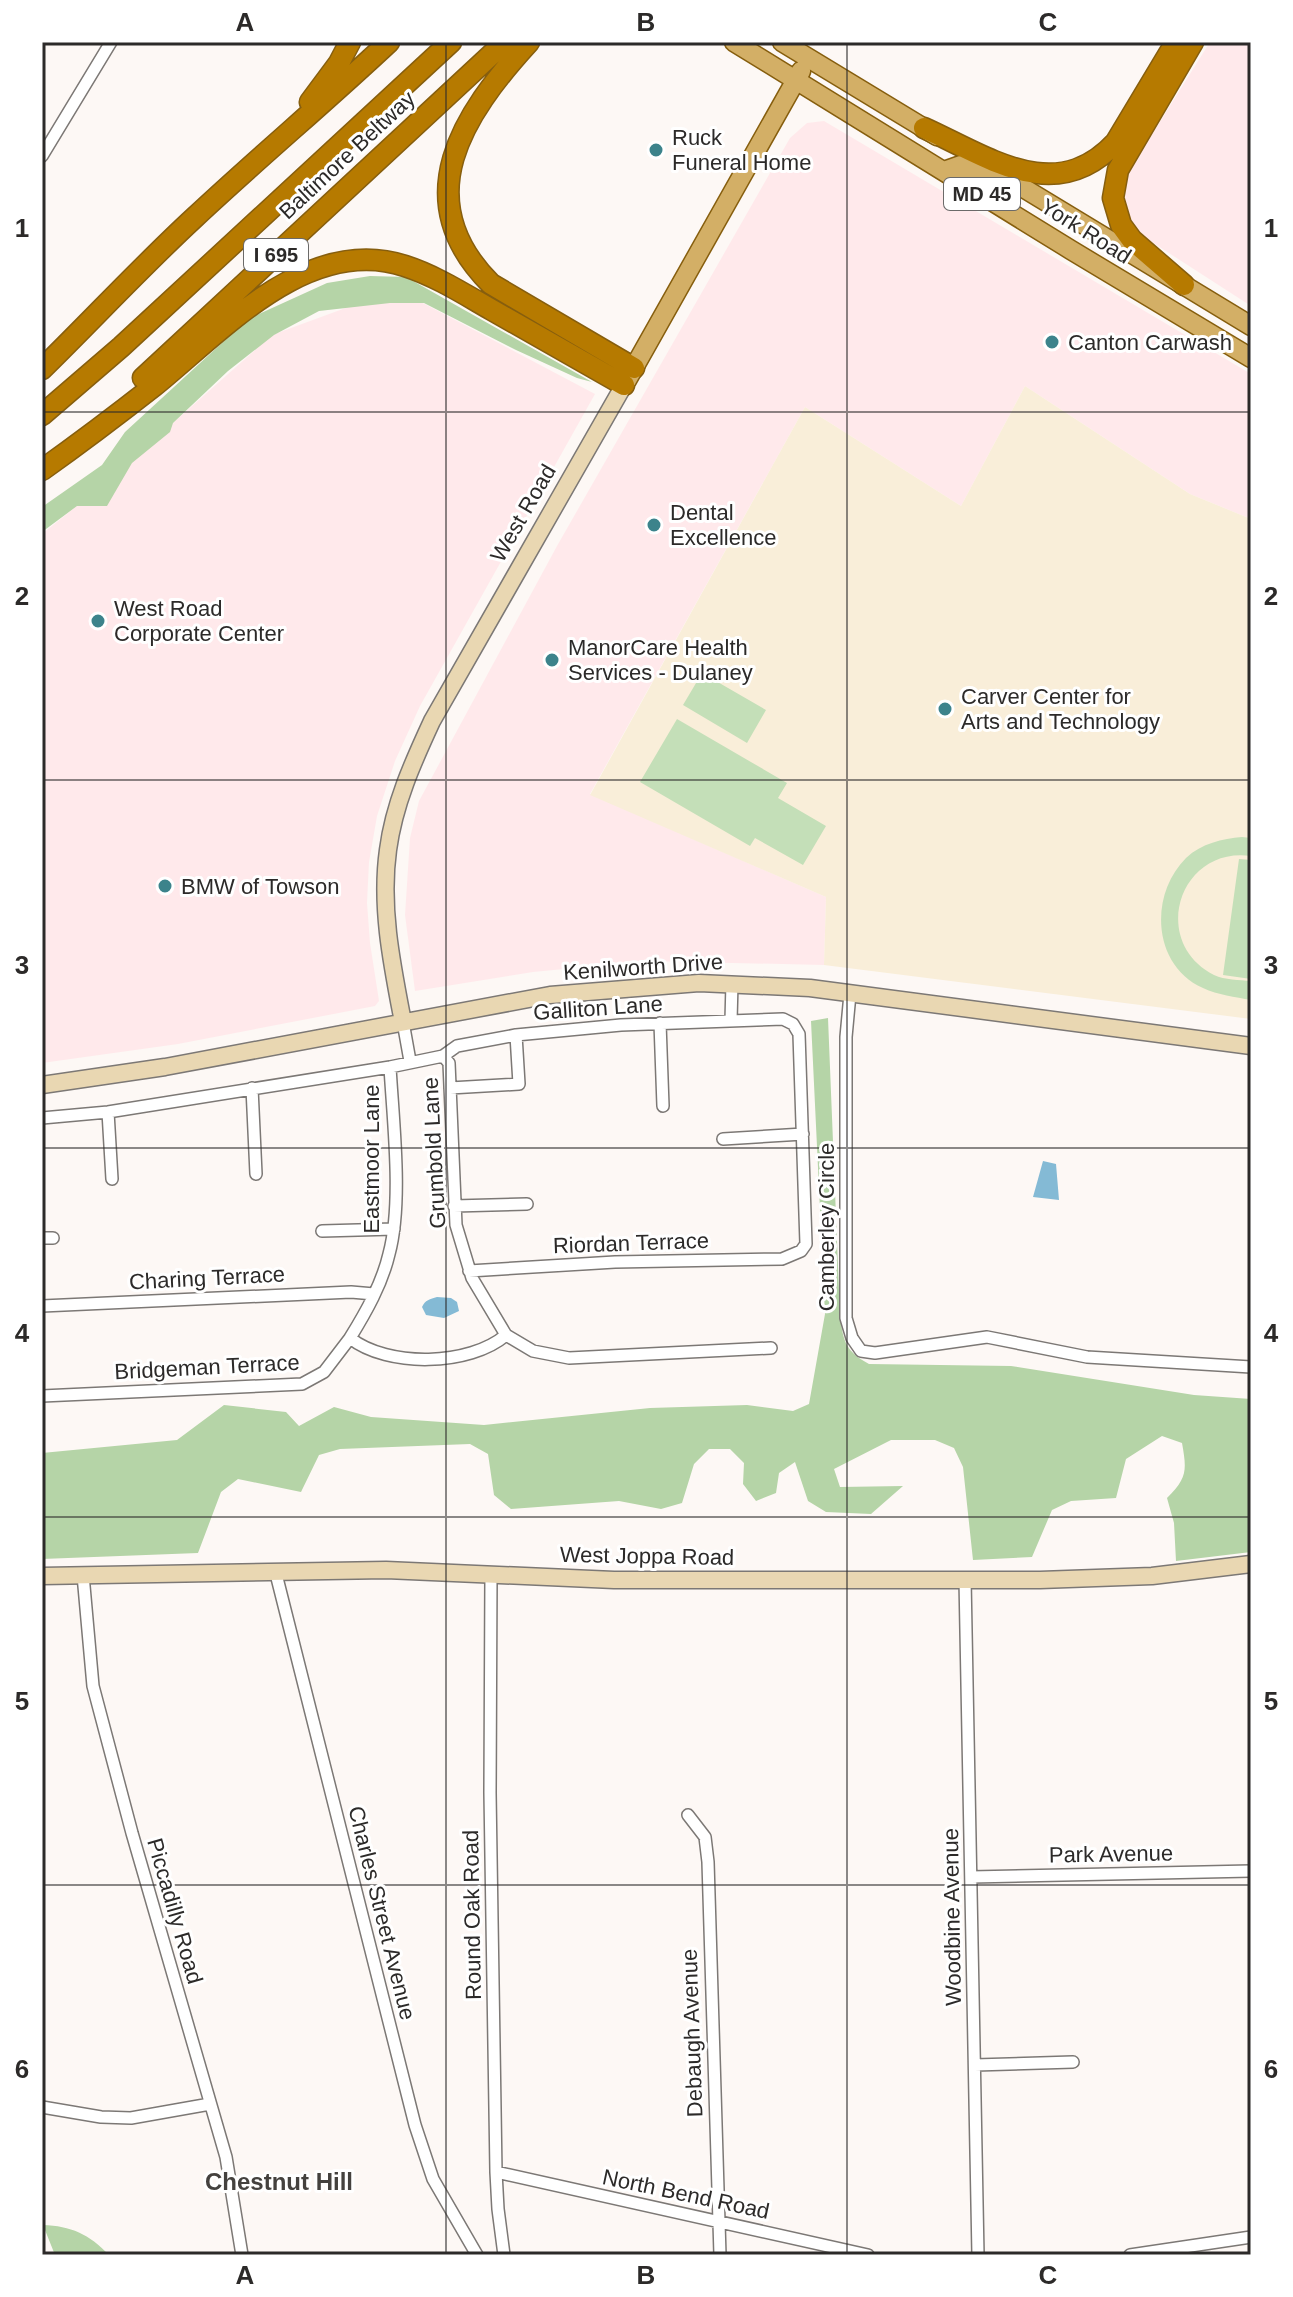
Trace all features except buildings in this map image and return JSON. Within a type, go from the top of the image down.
[{"type":"highway","points":[[286,132],[320,90],[350,42]]},
{"type":"highway","points":[[42,369],[190,221],[389,42]]},
{"type":"highway","name":"Baltimore Beltway","points":[[42,415],[121,347],[451,42]]},
{"type":"highway","name":"Baltimore Beltway","points":[[42,463],[147,374],[505,42]]},
{"type":"highway","points":[[529,42],[488,91],[457,148],[449,170],[447,195],[454,223],[465,252],[491,284],[629,376]]},
{"type":"highway","points":[[924,128],[1036,175],[1079,170],[1116,142],[1176,42]]},
{"type":"highway","points":[[1184,285],[1132,240],[1121,225],[1113,198],[1118,170],[1193,42]]},
{"type":"highway","points":[[42,470],[156,384],[243,311],[304,275],[343,261],[385,261],[434,277],[629,376]]},
{"type":"main road","name":"York Road","points":[[734,42],[1251,358]]},
{"type":"main road","name":"York Road","points":[[782,42],[1251,326]]},
{"type":"main road","name":"West Road","points":[[629,376],[808,58]]},
{"type":"main road","points":[[944,171],[955,165],[968,166],[1025,200],[1056,208]]},
{"type":"street","points":[[42,156],[111,42]]},
{"type":"street","name":"West Road","points":[[403,1022],[387,927],[386,870],[396,810],[407,777],[440,708],[629,376]]},
{"type":"street","points":[[731,1021],[732,983]]},
{"type":"street","name":"Kenilworth Drive","points":[[42,1085],[165,1067],[550,995],[660,985],[732,983],[810,988],[1251,1046]]},
{"type":"street","name":"Camberley Circle","points":[[850,994],[846,1037],[846,1318],[852,1338],[861,1351],[875,1353],[987,1337],[1087,1357],[1251,1367]]},
{"type":"street","name":"Galliton Lane","points":[[42,1118],[108,1112],[390,1067],[443,1056],[457,1046],[516,1035],[660,1023],[783,1019],[793,1024],[799,1034],[803,1134]]},
{"type":"street","points":[[403,1022],[410,1061]]},
{"type":"street","points":[[660,1023],[663,1106]]},
{"type":"street","points":[[450,1088],[519,1084],[516,1035]]},
{"type":"street","name":"Grumbold Lane","points":[[443,1056],[449,1063],[454,1206],[459,1240],[469,1271],[506,1335]]},
{"type":"street","name":"Eastmoor Lane","points":[[350,1338],[374,1294],[389,1256],[394,1229],[390,1067]]},
{"type":"street","points":[[252,1088],[256,1174]]},
{"type":"street","points":[[108,1112],[112,1179]]},
{"type":"street","points":[[723,1139],[803,1134]]},
{"type":"street","name":"Riordan Terrace","points":[[469,1271],[615,1262],[782,1259],[793,1255],[806,1244],[803,1134]]},
{"type":"street","points":[[454,1206],[527,1204]]},
{"type":"street","points":[[322,1231],[394,1229]]},
{"type":"street","name":"Charing Terrace","points":[[42,1306],[351,1292],[374,1294]]},
{"type":"street","points":[[350,1338],[381,1355],[412,1359],[460,1356],[493,1346],[506,1335],[533,1351],[569,1358],[771,1348]]},
{"type":"street","name":"Bridgeman Terrace","points":[[42,1396],[302,1384],[324,1372],[350,1338]]},
{"type":"street","name":"West Joppa Road","points":[[42,1576],[386,1570],[651,1581],[965,1579],[1121,1577],[1251,1564]]},
{"type":"street","name":"Charles Street Avenue","points":[[275,1570],[418,2135],[440,2193],[477,2255]]},
{"type":"street","name":"Round Oak Road","points":[[491,1574],[490,1793],[496,2172],[504,2255]]},
{"type":"street","name":"Piccadilly Road","points":[[83,1575],[93,1686],[226,2157],[242,2255]]},
{"type":"street","name":"Woodbine Avenue","points":[[965,1579],[978,2255]]},
{"type":"street","name":"Debaugh Avenue","points":[[688,1815],[705,1837],[708,1862],[720,2255]]},
{"type":"street","name":"Park Avenue","points":[[971,1877],[1251,1871]]},
{"type":"street","points":[[975,2065],[1073,2062]]},
{"type":"street","points":[[42,2107],[101,2117],[131,2118],[210,2104]]},
{"type":"street","name":"North Bend Road","points":[[496,2172],[868,2255]]},
{"type":"street","points":[[1130,2255],[1251,2237]]},
{"type":"shaded area","points":[[1210,42],[1251,42],[1251,306],[1141,235],[1128,216],[1125,201],[1124,179]]},
{"type":"shaded area","points":[[824,121],[1251,374],[1251,519],[1190,494],[1025,386],[961,506],[805,407],[590,794],[826,897],[824,965],[647,961],[533,972],[415,991],[405,915],[410,838],[419,801],[557,546],[790,138],[807,123]]},
{"type":"shaded area","points":[[386,299],[421,302],[595,394],[420,706],[395,761],[377,816],[369,862],[367,903],[379,1001],[375,1006],[178,1044],[42,1063],[42,534],[104,484],[272,335],[351,306]]},
{"type":"shaded area","name":"Carver Center for Arts and Technology","points":[[1025,386],[1190,494],[1251,519],[1251,1019],[824,965],[826,897],[590,795],[805,407],[961,506]]},
{"type":"green space","points":[[370,276],[406,277],[592,382],[516,350],[424,303],[390,303],[319,311],[274,335],[228,371],[173,423],[170,432],[132,463],[107,506],[77,506],[42,532],[42,507],[102,465],[125,432],[248,319],[327,283]]},
{"type":"green space","points":[[702,673],[766,710],[747,743],[683,705]]},
{"type":"green space","points":[[677,719],[787,783],[778,798],[826,826],[803,865],[755,838],[750,846],[640,782]]},
{"type":"green space","points":[[1251,838],[1251,856],[1226,857],[1206,866],[1191,881],[1181,899],[1178,920],[1182,941],[1194,960],[1218,977],[1251,981],[1251,1000],[1203,988],[1186,977],[1165,947],[1162,928],[1166,891],[1174,873],[1186,858],[1212,843]]},
{"type":"green space","points":[[1239,859],[1251,860],[1251,979],[1223,975]]},
{"type":"green space","points":[[828,1018],[840,1315],[844,1339],[850,1350],[869,1364],[1011,1366],[1194,1395],[1251,1399],[1251,1552],[1176,1561],[1174,1523],[1167,1498],[1182,1479],[1185,1461],[1182,1443],[1162,1436],[1126,1459],[1116,1498],[1071,1501],[1052,1510],[1032,1557],[973,1560],[963,1467],[954,1448],[935,1440],[891,1440],[834,1469],[840,1487],[903,1486],[871,1514],[826,1512],[808,1501],[795,1462],[779,1473],[776,1493],[756,1501],[743,1484],[744,1463],[730,1449],[709,1449],[694,1464],[682,1503],[661,1509],[619,1501],[511,1509],[494,1495],[488,1454],[470,1444],[340,1449],[319,1455],[301,1492],[238,1479],[221,1492],[198,1553],[42,1559],[42,1453],[177,1440],[224,1405],[286,1412],[299,1426],[334,1407],[371,1417],[484,1425],[650,1408],[747,1405],[793,1411],[809,1404],[825,1314],[811,1021]]},
{"type":"green space","points":[[43,2225],[79,2232],[109,2255],[55,2255]]},
{"type":"water","points":[[1043,1161],[1056,1164],[1059,1200],[1033,1197]]},
{"type":"water","points":[[437,1297],[451,1298],[457,1302],[459,1311],[444,1318],[426,1315],[423,1305]]},
{"type":"place","name":"Ruck Funeral Home","points":[[656,150]]},
{"type":"place","name":"Canton Carwash","points":[[1052,342]]},
{"type":"place","name":"Dental Excellence","points":[[654,525]]},
{"type":"place","name":"West Road Corporate Center","points":[[98,621]]},
{"type":"place","name":"ManorCare Health Services - Dulaney","points":[[552,660]]},
{"type":"place","name":"Carver Center for Arts and Technology","points":[[945,709]]},
{"type":"place","name":"BMW of Towson","points":[[165,886]]},
{"type":"district","name":"Chestnut Hill","points":[[279,2181]]}]
